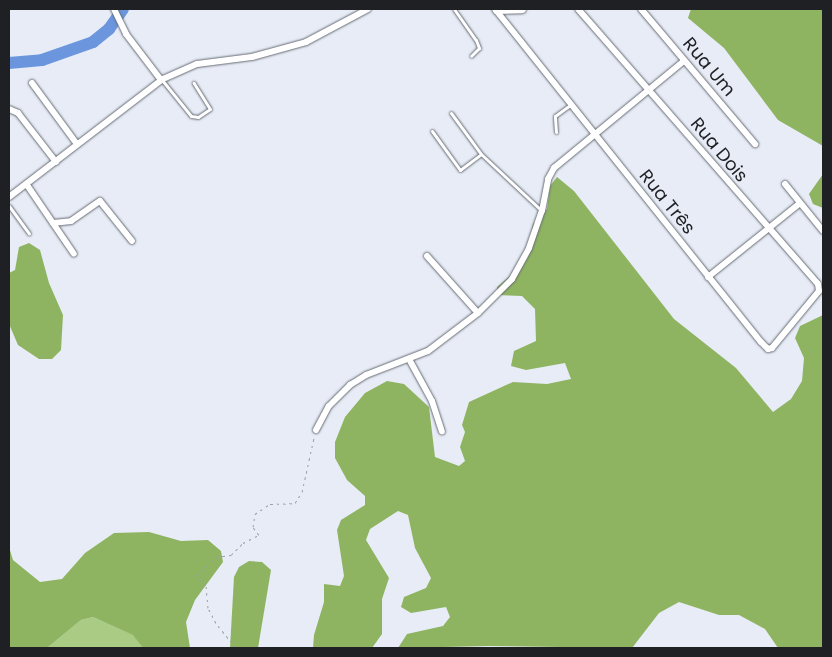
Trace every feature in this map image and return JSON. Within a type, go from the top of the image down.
[{"type":"street","points":[[9,198],[161,80],[197,64],[252,57],[306,42],[368,9]]},
{"type":"street","points":[[496,9],[522,9]]},
{"type":"street","name":"Rua Três","points":[[496,9],[594,135],[708,276],[770,349],[819,291]]},
{"type":"street","name":"Rua Dois","points":[[578,9],[767,230],[818,284],[819,291]]},
{"type":"street","name":"Rua Um","points":[[641,9],[754,144]]},
{"type":"street","points":[[114,11],[126,34],[161,80]]},
{"type":"street","points":[[316,430],[329,406],[350,385],[366,375],[409,359],[449,338],[478,313],[512,279],[529,248],[542,211],[551,174],[594,135],[684,60]]},
{"type":"street","points":[[32,83],[78,144]]},
{"type":"street","points":[[9,109],[18,114],[56,162]]},
{"type":"street","points":[[785,184],[823,230]]},
{"type":"street","points":[[27,185],[74,254]]},
{"type":"street","points":[[53,223],[71,221],[100,201],[132,241]]},
{"type":"street","points":[[708,276],[800,203]]},
{"type":"street","points":[[427,256],[478,313]]},
{"type":"street","points":[[409,359],[432,401],[442,431]]},
{"type":"lane","points":[[454,9],[476,40],[479,48],[471,56]]},
{"type":"lane","points":[[161,80],[191,116],[198,117],[210,109],[194,83]]},
{"type":"lane","points":[[556,132],[553,122],[555,116],[570,105]]},
{"type":"lane","points":[[451,113],[481,154],[542,211]]},
{"type":"lane","points":[[432,132],[460,170],[481,154]]},
{"type":"lane","points":[[9,206],[29,234]]},
{"type":"path","points":[[236,648],[216,623],[208,608],[206,585],[197,576],[216,557],[231,555],[243,543],[258,535],[254,527],[255,514],[270,504],[295,503],[302,492],[316,430]]},
{"type":"green space","points":[[691,9],[823,9],[823,146],[778,120],[724,48],[688,18]]},
{"type":"green space","points":[[823,174],[823,208],[813,204],[809,194]]},
{"type":"green space","points":[[557,177],[574,191],[674,319],[736,368],[773,412],[791,399],[802,381],[804,358],[795,338],[800,326],[823,315],[823,648],[778,648],[765,629],[739,615],[719,615],[679,602],[659,613],[632,648],[489,646],[398,648],[407,634],[443,626],[450,617],[446,607],[411,613],[401,607],[404,597],[426,588],[431,578],[415,548],[408,515],[398,511],[370,529],[366,540],[389,578],[382,599],[382,634],[372,648],[313,648],[314,635],[324,602],[324,584],[340,586],[344,576],[337,530],[341,520],[365,505],[365,496],[347,480],[335,458],[335,442],[345,417],[365,393],[387,381],[404,384],[429,407],[435,457],[459,466],[465,461],[460,447],[465,432],[462,425],[469,402],[513,382],[547,384],[571,379],[565,363],[526,370],[511,366],[514,351],[536,341],[535,309],[522,296],[497,295],[497,287],[524,264],[533,224],[547,209],[550,186]]},
{"type":"green space","points":[[29,243],[40,250],[49,283],[63,315],[61,350],[52,359],[39,359],[18,345],[9,324],[9,273],[15,270],[19,247]]},
{"type":"green space","points":[[149,532],[181,541],[208,540],[221,551],[223,562],[195,600],[186,622],[190,648],[143,648],[133,635],[93,617],[81,620],[47,648],[9,648],[9,547],[13,560],[40,582],[62,579],[85,553],[114,533]]},
{"type":"green space","points":[[249,561],[262,562],[271,570],[258,648],[230,648],[234,577],[239,567]]},
{"type":"green space","points":[[93,617],[134,635],[143,648],[47,648],[81,620]]},
{"type":"waterway","points":[[9,63],[42,60],[93,42],[109,29],[123,9]]}]
